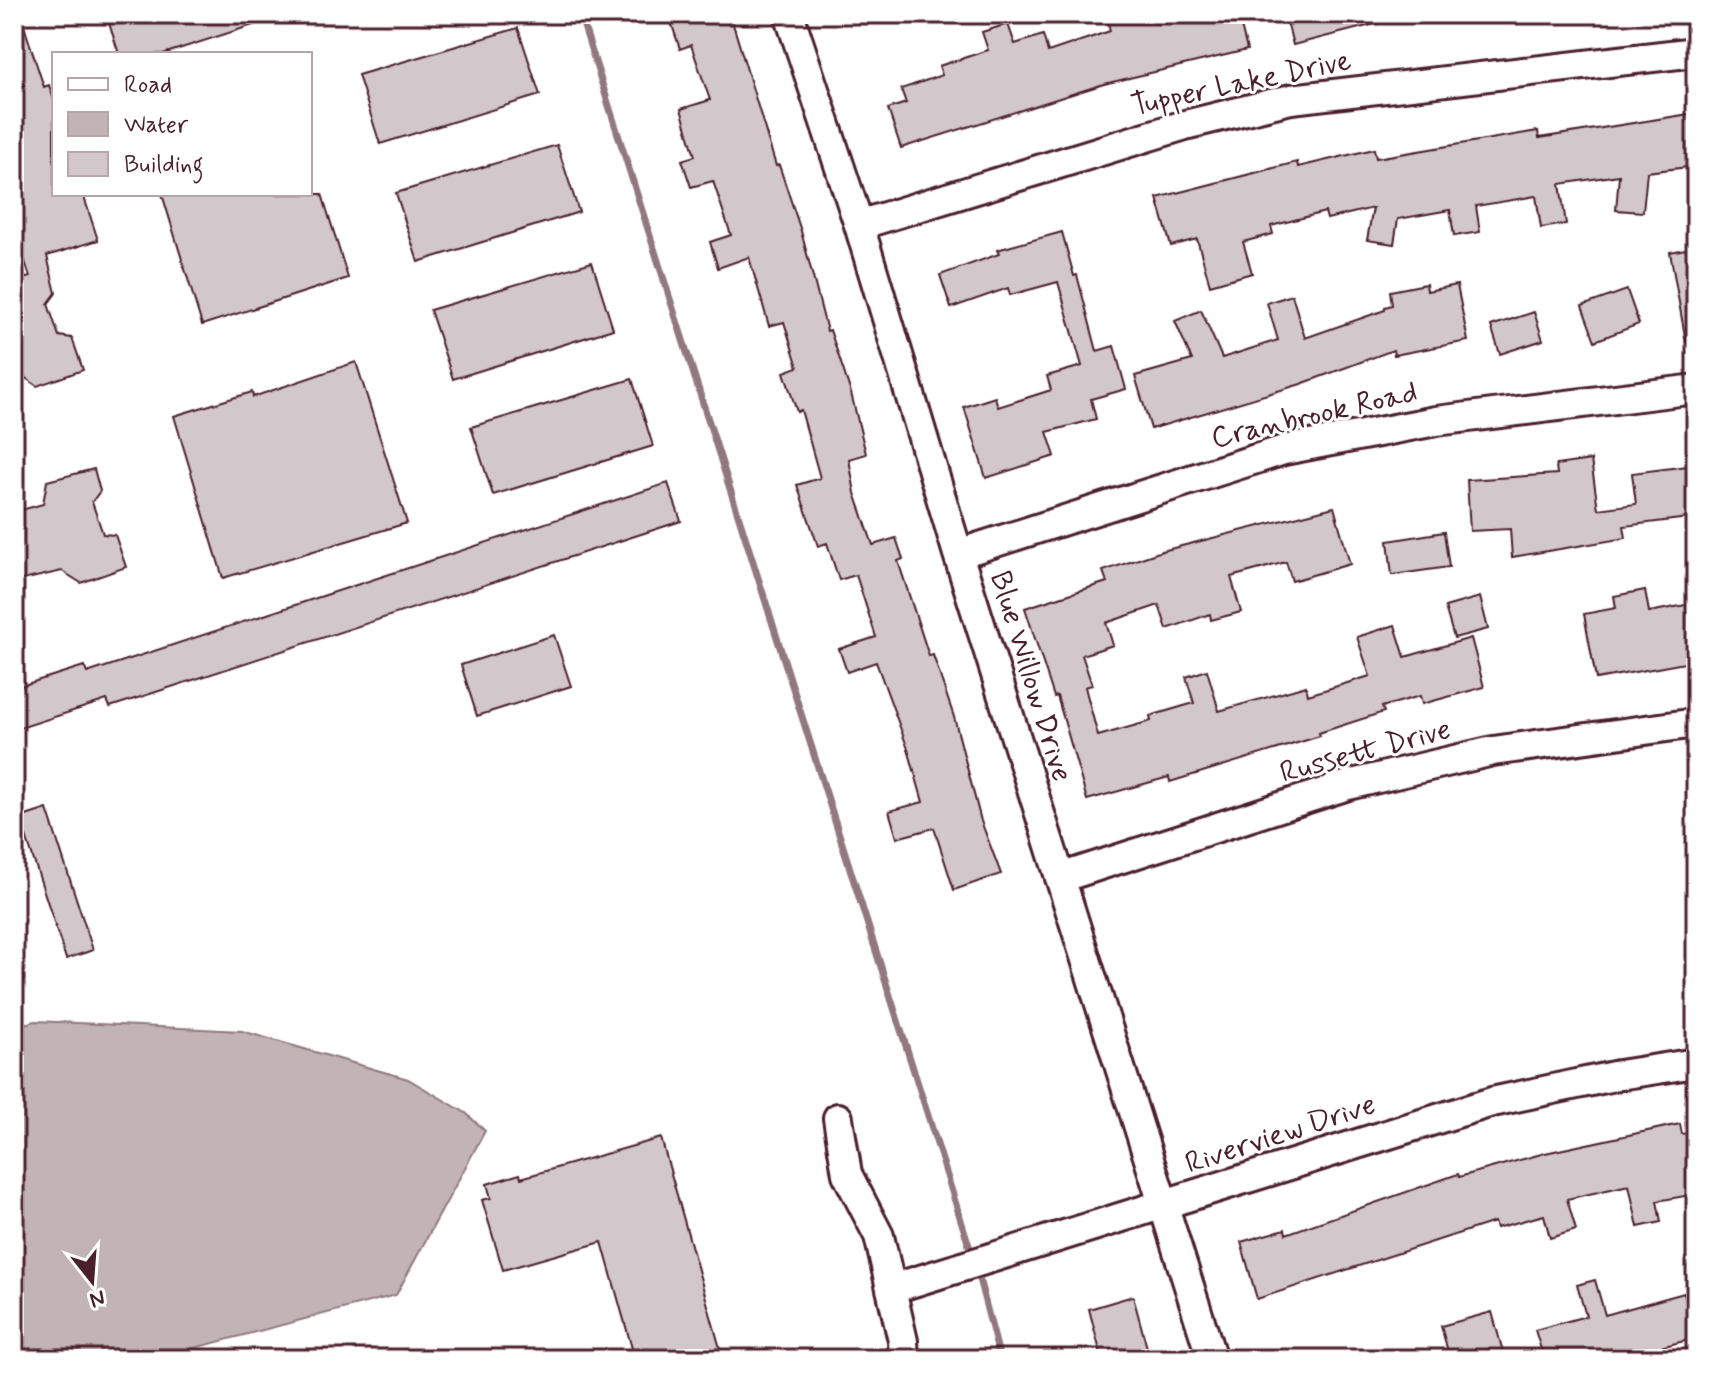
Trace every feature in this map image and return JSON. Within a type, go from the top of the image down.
[{"type":"street","name":"Blue Willow Drive","points":[[789,14],[859,225],[958,554],[1212,1359]]},
{"type":"street","name":"Tupper Lake Drive","points":[[859,225],[1185,125],[1291,99],[1696,52]]},
{"type":"street","name":"Cranbrook Road","points":[[958,554],[1284,450],[1436,421],[1696,389]]},
{"type":"street","name":"Russett Drive","points":[[1060,878],[1348,785],[1493,751],[1696,723]]},
{"type":"street","name":"Riverview Drive","points":[[891,1289],[923,1282],[947,1271],[1492,1102],[1619,1075],[1696,1063]]},
{"type":"street","points":[[838,1118],[847,1174],[879,1236],[904,1359]]},
{"type":"water","points":[[36,1021],[242,1031],[408,1079],[466,1113],[485,1131],[396,1295],[153,1359],[14,1359],[14,1026]]},
{"type":"building","points":[[14,14],[20,14],[44,87],[49,85],[52,94],[52,196],[84,196],[98,240],[47,256],[56,293],[48,304],[59,336],[72,338],[83,370],[37,386],[14,370],[14,281],[30,277],[14,228]]},
{"type":"building","points":[[106,14],[275,14],[275,18],[169,52],[118,52]]},
{"type":"building","points":[[694,14],[730,14],[776,166],[779,165],[801,231],[827,331],[830,330],[851,393],[866,454],[849,459],[855,493],[873,545],[896,538],[903,559],[898,561],[929,656],[933,655],[954,717],[981,821],[1001,874],[954,890],[934,828],[897,838],[889,811],[923,802],[908,749],[876,662],[847,672],[839,649],[876,637],[856,575],[839,580],[827,543],[818,546],[797,485],[820,478],[801,410],[797,412],[784,372],[798,367],[784,322],[769,326],[749,257],[718,268],[710,242],[731,235],[713,181],[691,187],[682,160],[695,156],[681,109],[710,100],[691,45],[680,49],[671,22]]},
{"type":"building","points":[[1106,14],[1135,14],[1137,20],[1160,14],[1238,14],[1247,50],[1104,84],[901,148],[888,109],[906,103],[901,89],[942,75],[939,66],[988,50],[982,32],[1008,24],[1015,44],[1043,35],[1048,52],[1110,31]]},
{"type":"building","points":[[1285,14],[1386,14],[1387,21],[1293,45]]},
{"type":"building","points":[[518,28],[540,95],[380,144],[358,75]]},
{"type":"building","points":[[1696,113],[1696,166],[1647,172],[1643,212],[1616,210],[1619,175],[1560,184],[1566,224],[1541,228],[1536,196],[1476,206],[1480,232],[1454,236],[1450,210],[1398,219],[1394,244],[1367,240],[1373,208],[1327,219],[1325,212],[1271,226],[1273,234],[1243,242],[1252,273],[1210,285],[1197,239],[1171,246],[1157,198],[1297,162],[1298,167],[1374,149],[1376,158],[1538,131],[1539,138]]},
{"type":"building","points":[[557,145],[579,212],[418,262],[396,193]]},
{"type":"building","points":[[322,194],[348,278],[202,325],[163,196]]},
{"type":"building","points":[[1062,232],[1097,351],[1114,346],[1126,389],[1091,399],[1096,419],[1047,432],[1055,456],[986,478],[964,407],[995,397],[998,407],[1051,390],[1047,376],[1082,366],[1058,282],[1010,295],[1008,288],[951,308],[940,275],[999,254],[997,250]]},
{"type":"building","points":[[1696,247],[1696,341],[1686,342],[1670,252]]},
{"type":"building","points":[[592,262],[613,329],[453,379],[430,310]]},
{"type":"building","points":[[1426,284],[1427,291],[1457,285],[1468,341],[1394,355],[1393,350],[1301,384],[1151,429],[1135,376],[1192,360],[1175,321],[1201,310],[1222,358],[1278,340],[1267,303],[1292,295],[1305,338],[1385,310],[1385,307],[1392,305],[1390,291]]},
{"type":"building","points":[[1627,290],[1639,324],[1595,341],[1582,306]]},
{"type":"building","points":[[1534,312],[1543,340],[1500,354],[1491,326]]},
{"type":"building","points":[[356,362],[407,523],[223,578],[174,416],[252,392],[253,397]]},
{"type":"building","points":[[632,379],[653,446],[493,495],[471,427]]},
{"type":"building","points":[[1591,460],[1598,509],[1636,504],[1632,473],[1696,465],[1696,517],[1624,526],[1626,538],[1512,557],[1510,529],[1470,531],[1467,480],[1557,474],[1556,465]]},
{"type":"building","points":[[94,469],[100,491],[92,502],[103,534],[115,535],[126,567],[81,583],[62,571],[14,582],[14,512],[43,504],[47,481]]},
{"type":"building","points":[[668,483],[681,521],[110,707],[107,700],[14,730],[14,688],[84,666],[87,673]]},
{"type":"building","points":[[1334,507],[1350,564],[1292,581],[1286,562],[1231,577],[1241,612],[1211,620],[1210,614],[1167,629],[1159,605],[1106,623],[1113,645],[1082,655],[1092,685],[1085,687],[1098,736],[1151,721],[1150,716],[1194,703],[1186,677],[1207,670],[1219,711],[1306,686],[1308,695],[1370,676],[1357,637],[1395,625],[1405,657],[1471,638],[1484,687],[1422,704],[1420,696],[1382,707],[1384,712],[1319,733],[1320,736],[1170,782],[1169,777],[1087,800],[1057,696],[1054,697],[1025,608],[1107,582],[1103,571],[1162,551]]},
{"type":"building","points":[[1444,532],[1449,567],[1392,575],[1388,541]]},
{"type":"building","points":[[1645,590],[1649,612],[1696,603],[1696,661],[1596,679],[1584,614],[1616,608],[1614,596]]},
{"type":"building","points":[[1480,597],[1488,629],[1454,638],[1445,607]]},
{"type":"building","points":[[554,635],[571,686],[477,716],[461,665]]},
{"type":"building","points":[[47,809],[93,950],[66,959],[20,818]]},
{"type":"building","points":[[1680,1124],[1682,1134],[1696,1132],[1696,1194],[1657,1201],[1661,1222],[1638,1227],[1629,1185],[1567,1199],[1576,1230],[1550,1238],[1544,1215],[1496,1228],[1494,1222],[1257,1299],[1241,1242],[1285,1229],[1286,1234],[1458,1174],[1459,1177],[1545,1153]]},
{"type":"building","points":[[661,1138],[723,1359],[635,1359],[602,1242],[503,1270],[482,1200],[491,1198],[487,1184],[520,1174],[521,1178]]},
{"type":"building","points":[[1595,1280],[1605,1315],[1684,1293],[1696,1338],[1613,1359],[1544,1359],[1535,1330],[1586,1316],[1577,1285]]},
{"type":"building","points":[[1133,1296],[1150,1359],[1102,1359],[1089,1309]]},
{"type":"building","points":[[1492,1312],[1505,1359],[1450,1359],[1441,1326]]},
{"type":"waterway","points":[[580,14],[972,1255]]},
{"type":"waterway","points":[[976,1267],[1000,1359]]}]
